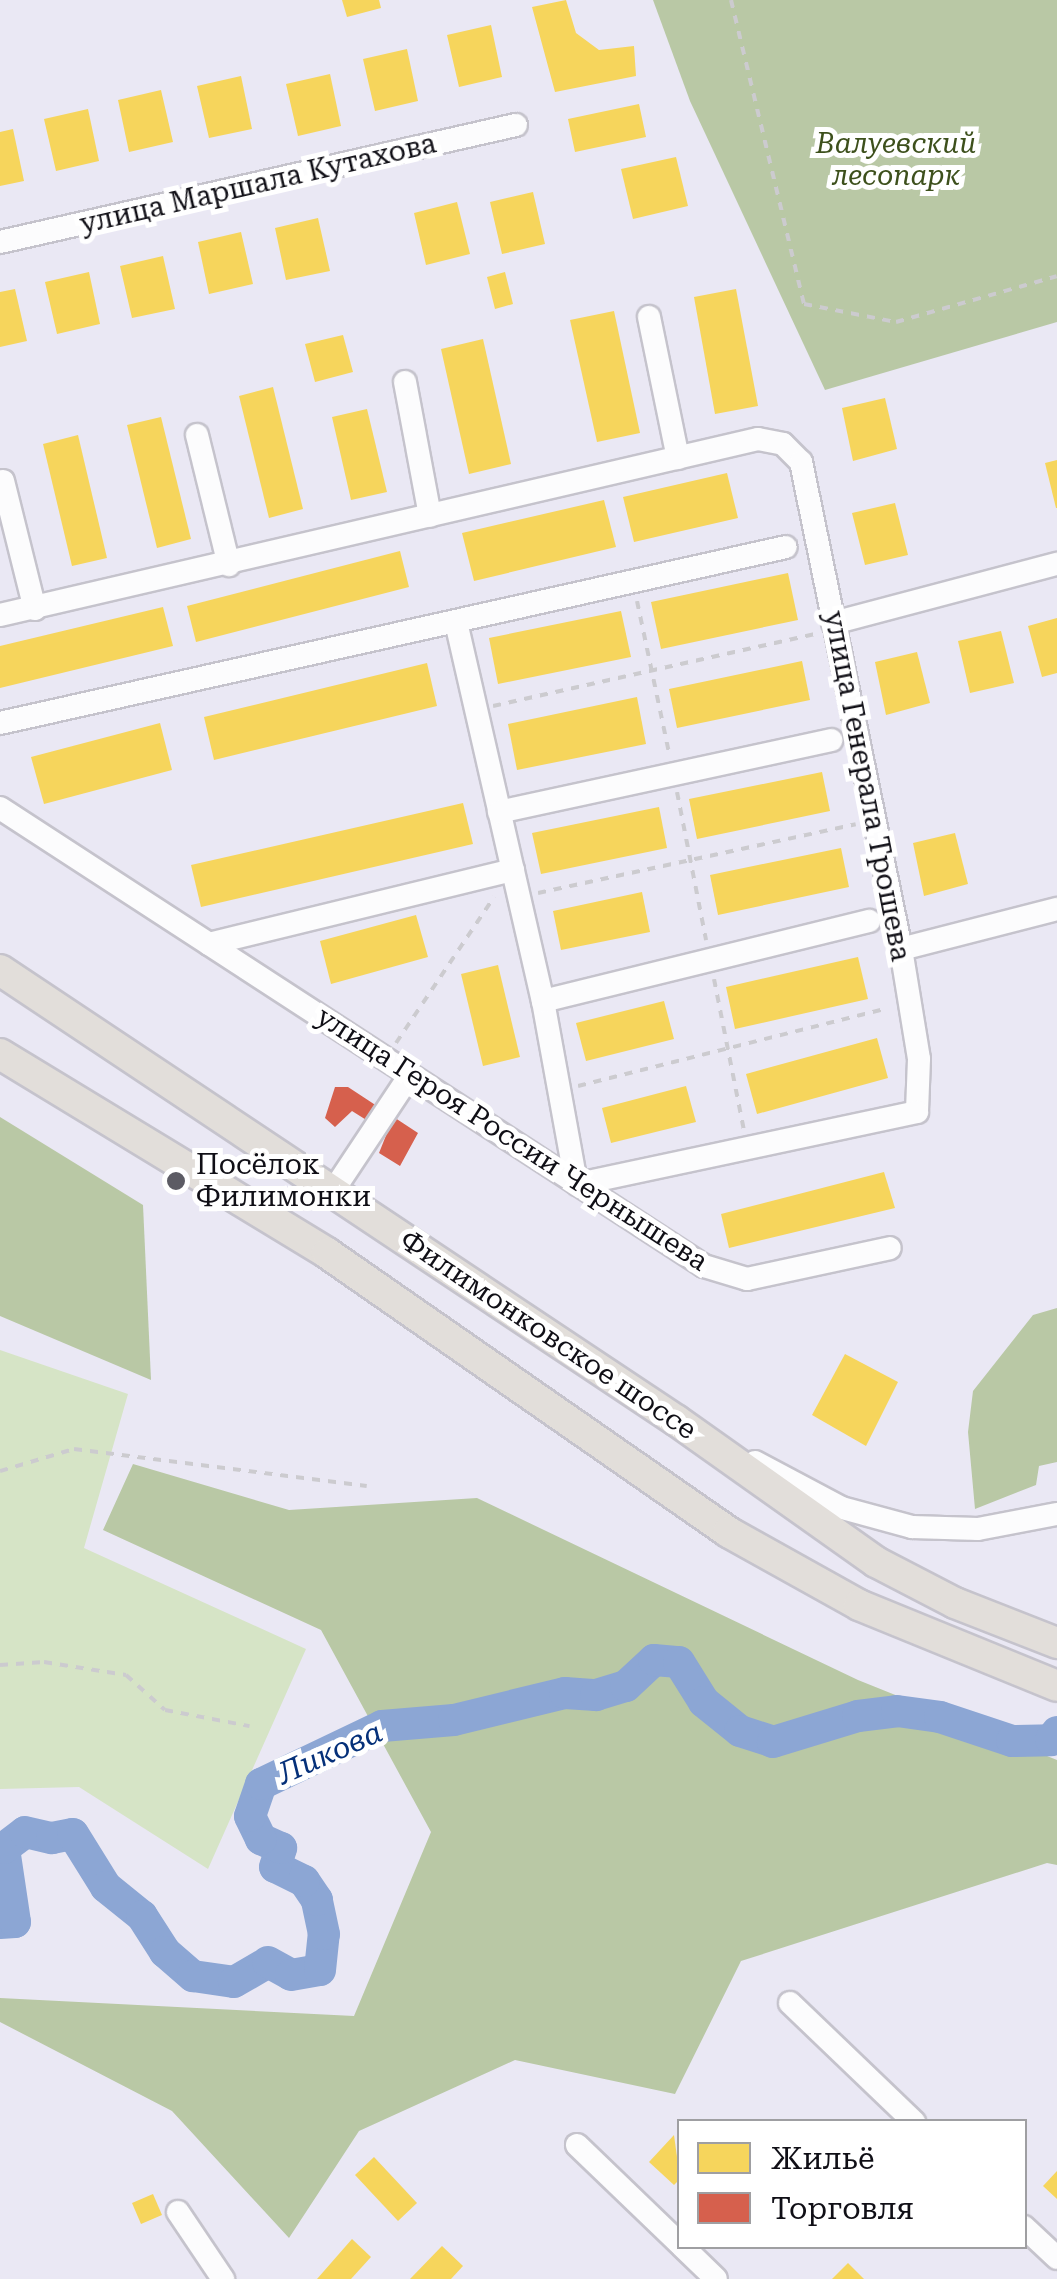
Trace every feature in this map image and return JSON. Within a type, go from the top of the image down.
[{"type":"main road","name":"Филимонковское шоссе","points":[[0,970],[677,1420],[876,1562],[955,1603],[1057,1643]]},
{"type":"main road","name":"Филимонковское шоссе","points":[[0,1054],[327,1253],[728,1532],[936,1640],[1057,1686]]},
{"type":"street","name":"улица Маршала Кутахова","points":[[0,242],[516,126]]},
{"type":"street","points":[[0,616],[678,458],[649,317]]},
{"type":"street","points":[[404,382],[430,516]]},
{"type":"street","points":[[197,436],[229,565]]},
{"type":"street","name":"улица Генерала Трошева","points":[[678,458],[758,439],[783,444],[802,462],[824,629],[901,949],[919,1059],[916,1112],[747,1148]]},
{"type":"street","points":[[3,481],[35,608]]},
{"type":"street","points":[[0,723],[786,547]]},
{"type":"street","points":[[824,629],[1057,564]]},
{"type":"street","points":[[456,622],[542,1001],[577,1183],[747,1148]]},
{"type":"street","points":[[499,812],[831,740]]},
{"type":"street","name":"улица Героя России Чернышева","points":[[0,808],[704,1266],[747,1279],[890,1248]]},
{"type":"street","points":[[209,944],[512,870]]},
{"type":"street","points":[[901,949],[1057,909]]},
{"type":"street","points":[[542,1001],[868,921]]},
{"type":"street","points":[[334,1190],[410,1075]]},
{"type":"street","points":[[677,1420],[842,1508],[912,1527],[978,1528],[1057,1514]]},
{"type":"street","points":[[790,2003],[911,2119]]},
{"type":"street","points":[[576,2145],[677,2241]]},
{"type":"street","points":[[178,2212],[223,2279]]},
{"type":"street","points":[[1027,2231],[1057,2258]]},
{"type":"street","points":[[685,2249],[716,2279]]},
{"type":"path","points":[[731,0],[804,304],[896,322],[1057,276]]},
{"type":"path","points":[[632,582],[747,1148]]},
{"type":"path","points":[[476,710],[824,629]]},
{"type":"path","points":[[519,898],[856,824]]},
{"type":"path","points":[[385,1059],[512,870]]},
{"type":"path","points":[[559,1090],[885,1009]]},
{"type":"path","points":[[0,1470],[74,1450],[367,1486]]},
{"type":"path","points":[[0,1665],[44,1662],[126,1675],[166,1710],[249,1726]]},
{"type":"green space","name":"Валуевский лесопарк","points":[[653,0],[1057,0],[1057,322],[825,390],[690,101]]},
{"type":"green space","points":[[0,1117],[143,1205],[151,1380],[0,1316]]},
{"type":"green space","points":[[1057,1308],[1057,1462],[1039,1466],[1036,1485],[975,1509],[968,1432],[973,1391],[1033,1315]]},
{"type":"green space","points":[[0,1350],[128,1394],[84,1548],[306,1649],[208,1869],[79,1787],[0,1789]]},
{"type":"green space","points":[[133,1464],[289,1510],[477,1498],[858,1680],[1057,1760],[1057,1865],[1047,1863],[741,1961],[675,2094],[515,2060],[359,2131],[289,2238],[172,2111],[0,2022],[0,1998],[354,2016],[431,1832],[321,1630],[103,1530]]},
{"type":"building: Жильё","points":[[342,0],[379,0],[381,8],[347,17]]},
{"type":"building: Жильё","points":[[566,0],[576,33],[599,50],[634,46],[636,76],[555,92],[532,7]]},
{"type":"building: Жильё","points":[[491,25],[502,77],[459,87],[447,35]]},
{"type":"building: Жильё","points":[[407,49],[418,101],[375,111],[363,59]]},
{"type":"building: Жильё","points":[[330,74],[341,126],[298,136],[286,84]]},
{"type":"building: Жильё","points":[[241,76],[252,129],[209,138],[197,86]]},
{"type":"building: Жильё","points":[[161,90],[173,142],[129,152],[118,100]]},
{"type":"building: Жильё","points":[[639,104],[646,137],[575,152],[568,119]]},
{"type":"building: Жильё","points":[[88,109],[99,161],[56,171],[44,119]]},
{"type":"building: Жильё","points":[[13,129],[24,181],[0,186],[0,132]]},
{"type":"building: Жильё","points":[[676,157],[688,206],[633,219],[621,169]]},
{"type":"building: Жильё","points":[[533,192],[545,244],[502,254],[490,202]]},
{"type":"building: Жильё","points":[[457,202],[470,254],[426,265],[414,213]]},
{"type":"building: Жильё","points":[[318,218],[330,271],[286,280],[275,228]]},
{"type":"building: Жильё","points":[[241,232],[253,284],[209,294],[198,242]]},
{"type":"building: Жильё","points":[[163,256],[175,309],[132,318],[120,266]]},
{"type":"building: Жильё","points":[[89,272],[100,324],[57,334],[45,282]]},
{"type":"building: Жильё","points":[[505,272],[513,304],[495,309],[487,277]]},
{"type":"building: Жильё","points":[[15,289],[27,341],[0,347],[0,292]]},
{"type":"building: Жильё","points":[[736,289],[758,406],[715,414],[694,297]]},
{"type":"building: Жильё","points":[[614,311],[640,433],[597,442],[570,320]]},
{"type":"building: Жильё","points":[[343,335],[353,372],[315,382],[305,344]]},
{"type":"building: Жильё","points":[[483,339],[511,464],[469,474],[441,349]]},
{"type":"building: Жильё","points":[[273,387],[303,509],[269,518],[239,396]]},
{"type":"building: Жильё","points":[[885,398],[897,449],[853,461],[842,408]]},
{"type":"building: Жильё","points":[[367,409],[387,492],[351,500],[332,417]]},
{"type":"building: Жильё","points":[[161,417],[191,539],[157,548],[127,425]]},
{"type":"building: Жильё","points":[[78,435],[107,558],[72,566],[43,444]]},
{"type":"building: Жильё","points":[[1057,460],[1057,508],[1056,508],[1045,463]]},
{"type":"building: Жильё","points":[[727,473],[738,518],[634,542],[623,497]]},
{"type":"building: Жильё","points":[[604,500],[616,547],[474,581],[462,533]]},
{"type":"building: Жильё","points":[[895,503],[908,555],[865,565],[852,513]]},
{"type":"building: Жильё","points":[[400,551],[409,587],[196,642],[187,606]]},
{"type":"building: Жильё","points":[[788,573],[798,620],[661,649],[651,602]]},
{"type":"building: Жильё","points":[[163,607],[173,646],[0,688],[0,646]]},
{"type":"building: Жильё","points":[[621,611],[631,657],[498,684],[489,638]]},
{"type":"building: Жильё","points":[[1057,618],[1057,673],[1042,677],[1028,626]]},
{"type":"building: Жильё","points":[[1001,631],[1014,683],[970,693],[958,641]]},
{"type":"building: Жильё","points":[[917,652],[930,703],[886,715],[875,662]]},
{"type":"building: Жильё","points":[[802,661],[810,700],[677,728],[669,689]]},
{"type":"building: Жильё","points":[[427,663],[437,706],[214,760],[204,717]]},
{"type":"building: Жильё","points":[[637,697],[646,744],[517,770],[508,724]]},
{"type":"building: Жильё","points":[[160,723],[172,770],[44,804],[31,757]]},
{"type":"building: Жильё","points":[[822,772],[830,811],[697,839],[689,799]]},
{"type":"building: Жильё","points":[[463,803],[473,844],[201,907],[191,865]]},
{"type":"building: Жильё","points":[[659,807],[667,848],[541,874],[532,833]]},
{"type":"building: Жильё","points":[[955,833],[968,884],[924,896],[913,843]]},
{"type":"building: Жильё","points":[[841,848],[849,887],[718,915],[710,875]]},
{"type":"building: Жильё","points":[[642,892],[650,932],[561,950],[553,911]]},
{"type":"building: Жильё","points":[[416,915],[428,957],[331,984],[320,941]]},
{"type":"building: Жильё","points":[[858,957],[868,999],[735,1029],[726,987]]},
{"type":"building: Жильё","points":[[498,965],[520,1057],[483,1066],[461,974]]},
{"type":"building: Жильё","points":[[664,1001],[674,1039],[586,1061],[576,1023]]},
{"type":"building: Жильё","points":[[877,1038],[888,1078],[757,1114],[746,1074]]},
{"type":"building: Жильё","points":[[686,1086],[696,1122],[611,1143],[602,1108]]},
{"type":"building: Жильё","points":[[884,1172],[895,1208],[729,1248],[721,1214]]},
{"type":"building: Жильё","points":[[845,1354],[898,1382],[866,1446],[812,1415]]},
{"type":"building: Жильё","points":[[674,2135],[677,2182],[674,2185],[649,2162]]},
{"type":"building: Жильё","points":[[374,2157],[417,2203],[398,2221],[355,2175]]},
{"type":"building: Жильё","points":[[1057,2171],[1057,2199],[1043,2186]]},
{"type":"building: Жильё","points":[[153,2194],[162,2215],[141,2224],[132,2203]]},
{"type":"building: Жильё","points":[[352,2239],[371,2257],[351,2279],[317,2279]]},
{"type":"building: Жильё","points":[[442,2246],[463,2266],[451,2279],[410,2279]]},
{"type":"building: Жильё","points":[[848,2263],[864,2279],[832,2279]]},
{"type":"building: Торговля","points":[[335,1087],[348,1087],[418,1133],[400,1166],[379,1153],[387,1133],[352,1111],[335,1127],[325,1118]]},
{"type":"waterway","name":"Ликова","points":[[0,1923],[15,1922],[4,1848],[25,1832],[52,1838],[73,1834],[106,1887],[142,1916],[165,1952],[193,1976],[234,1982],[268,1962],[291,1975],[320,1970],[324,1934],[317,1900],[304,1881],[275,1867],[281,1848],[261,1839],[250,1816],[261,1784],[382,1726],[454,1720],[565,1693],[596,1695],[626,1686],[654,1660],[679,1662],[704,1702],[740,1731],[773,1742],[858,1716],[897,1711],[940,1717],[1012,1741],[1051,1740],[1057,1732]]},
{"type":"place","name":"Посёлок Филимонки","points":[[176,1181]]}]
